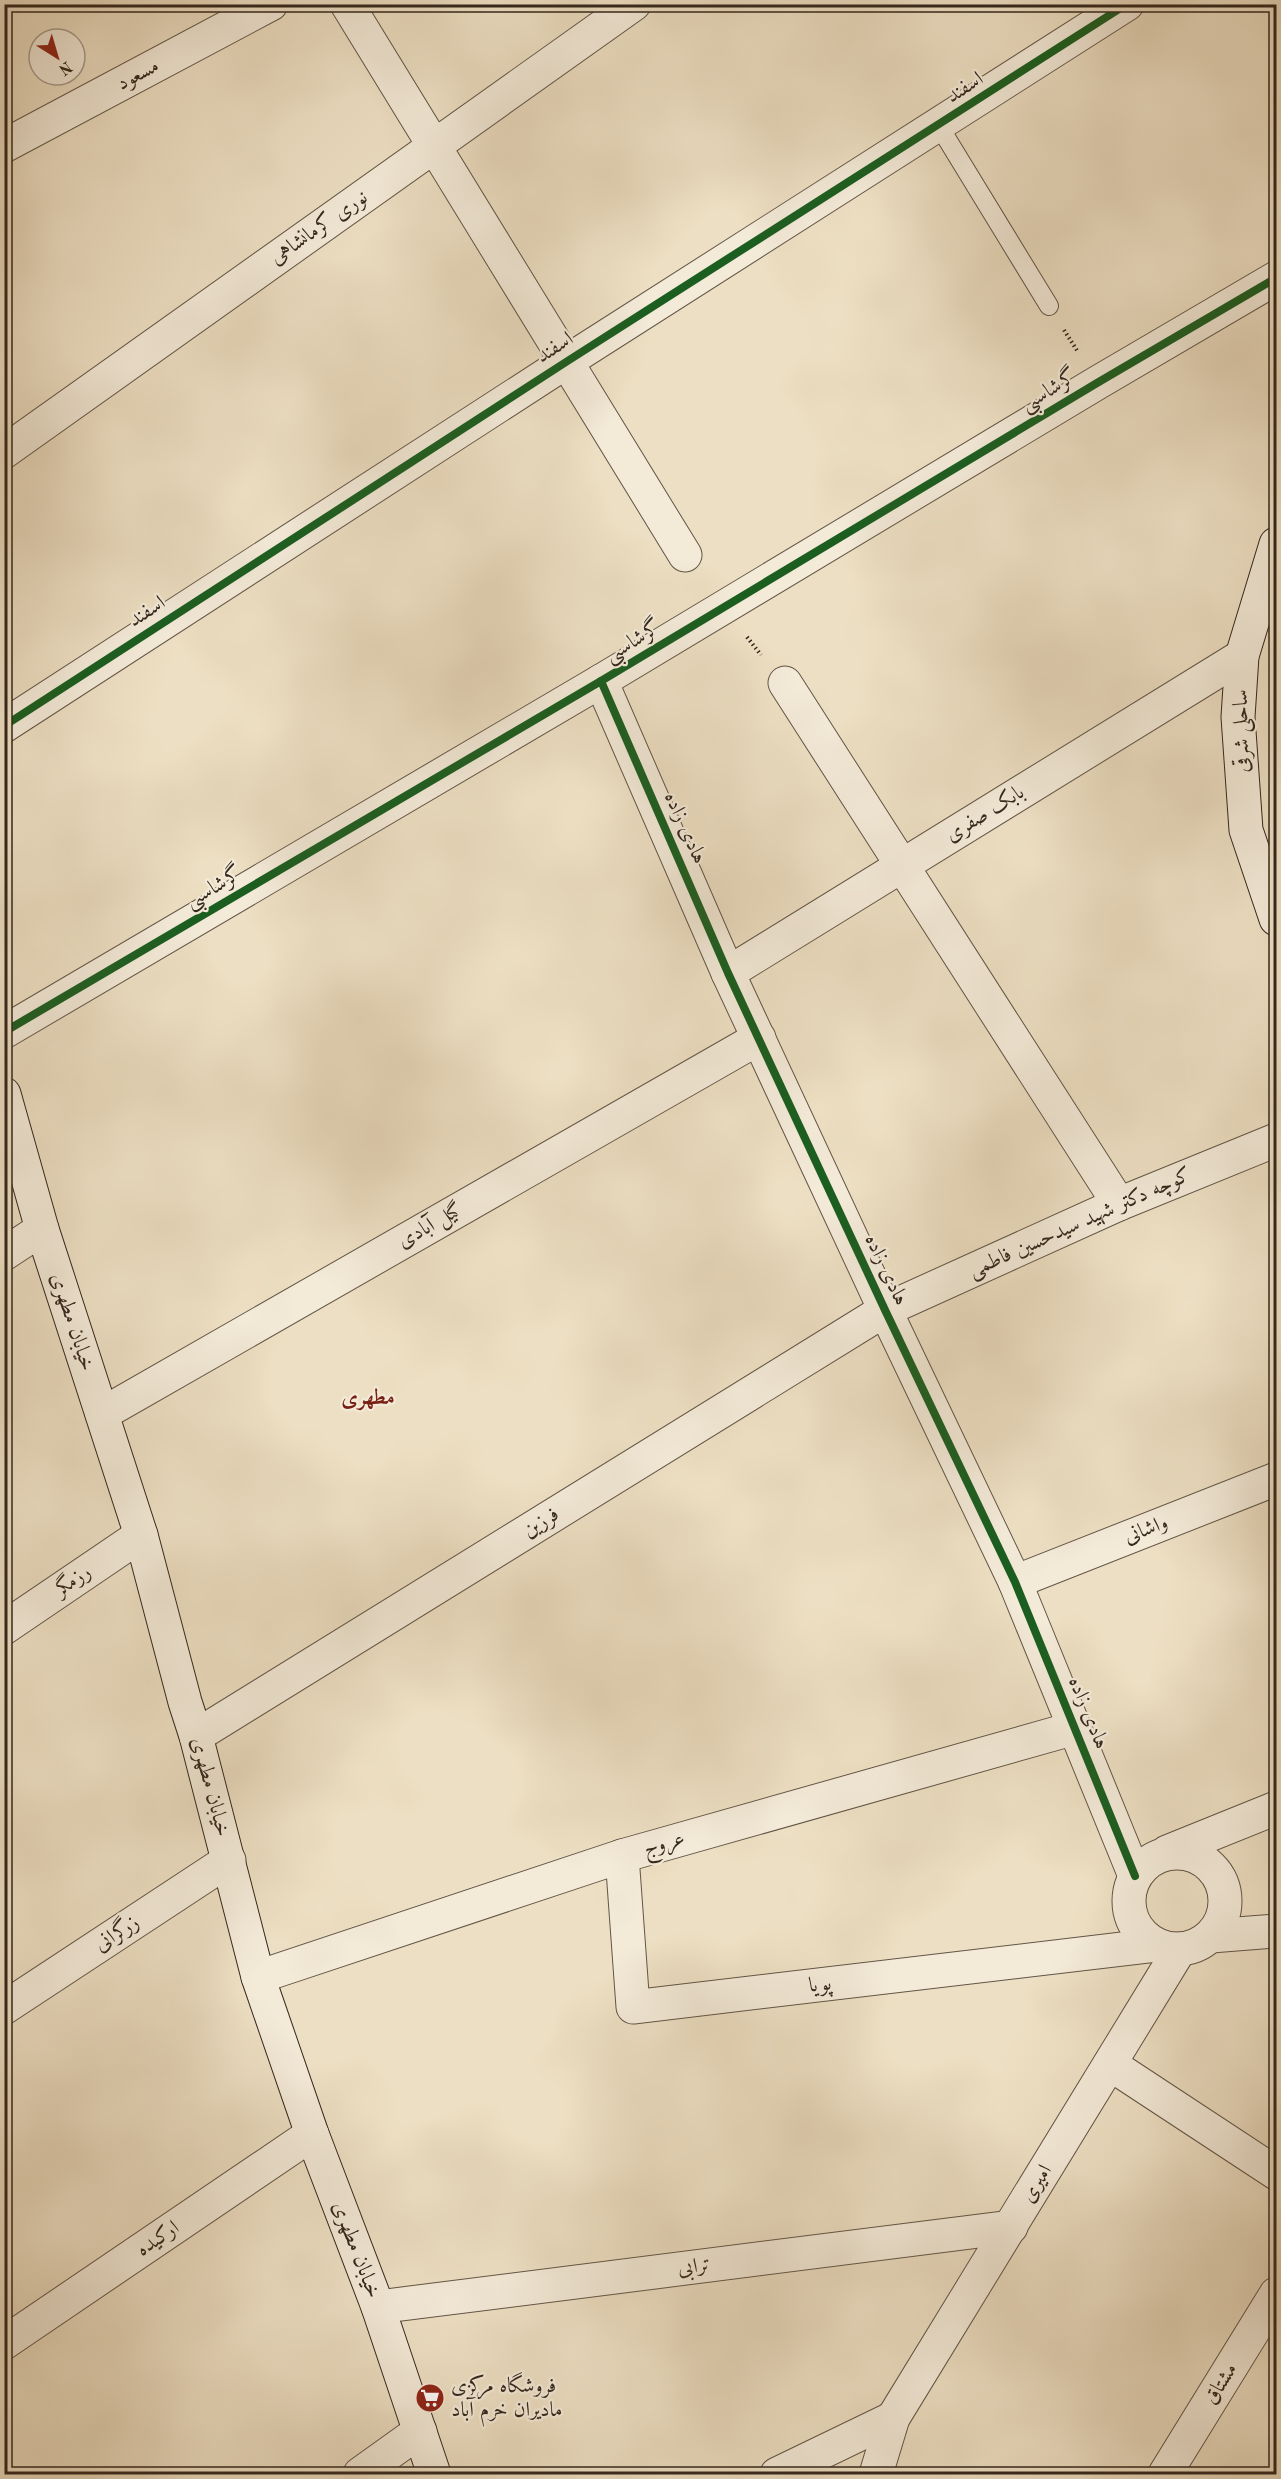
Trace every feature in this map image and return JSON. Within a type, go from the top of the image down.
[{"type":"street","name":"مسعود","points":[[4,146],[272,4]]},
{"type":"street","points":[[347,4],[685,555]]},
{"type":"street","name":"نوری کرمانشاهی","points":[[4,452],[634,4]]},
{"type":"street","name":"اسفند","points":[[4,726],[566,362],[1127,4]]},
{"type":"street","name":"گرشاسبی","points":[[4,1032],[723,609],[1097,383],[1276,278]]},
{"type":"street","name":"ساحلی شرقی","points":[[1276,544],[1242,656],[1238,717],[1246,830],[1276,919]]},
{"type":"street","name":"بابک صفری","points":[[728,973],[1242,656]]},
{"type":"street","name":"هادی زاده","points":[[601,681],[728,973],[1015,1582],[1135,1876]]},
{"type":"street","points":[[784,683],[1119,1204]]},
{"type":"street","name":"گیل آبادی","points":[[102,1414],[759,1038]]},
{"type":"street","name":"خیابان مطهری","points":[[4,1094],[42,1229],[141,1535],[229,1860],[258,1977],[312,2134],[378,2307],[434,2475]]},
{"type":"street","name":"کوچه دکتر شهید سیدحسین فاطمی","points":[[885,1310],[1119,1204],[1276,1140]]},
{"type":"street","points":[[4,1254],[42,1229]]},
{"type":"street","name":"فرزین","points":[[196,1736],[885,1310]]},
{"type":"street","name":"واشانی","points":[[1015,1582],[1276,1479]]},
{"type":"street","name":"رزمگر","points":[[4,1628],[141,1535]]},
{"type":"street","name":"عروج","points":[[258,1977],[622,1856],[1075,1728]]},
{"type":"street","points":[[1164,1853],[1186,1852],[1206,1860],[1220,1876],[1226,1897],[1223,1918],[1211,1936],[1197,1945],[1168,1947],[1140,1933],[1130,1915],[1129,1895],[1135,1876],[1147,1862],[1164,1853],[1276,1808]]},
{"type":"street","name":"پویا","points":[[622,1856],[633,2007],[1168,1947]]},
{"type":"street","name":"زرگرانی","points":[[4,2008],[229,1860]]},
{"type":"street","points":[[1211,1936],[1274,1937]]},
{"type":"street","name":"امیری","points":[[876,2475],[893,2418],[1110,2064],[1168,1947]]},
{"type":"street","points":[[1110,2064],[1276,2173]]},
{"type":"street","name":"ارکیده","points":[[4,2343],[312,2134]]},
{"type":"street","name":"ترابی","points":[[378,2307],[1011,2227]]},
{"type":"street","name":"مشتاق","points":[[1165,2475],[1276,2294]]},
{"type":"street","points":[[777,2475],[893,2418]]},
{"type":"street","points":[[360,2475],[420,2431]]},
{"type":"lane","points":[[939,126],[1049,306]]},
{"type":"path","points":[[1049,306],[1097,383]]},
{"type":"path","points":[[723,609],[784,683]]},
{"type":"cycle path","points":[[4,726],[566,362],[1127,4]]},
{"type":"cycle path","points":[[4,1032],[601,681],[1276,278]]},
{"type":"cycle path","points":[[601,681],[728,973],[1015,1582],[1135,1876]]},
{"type":"place","name":"فروشگاه مرکزی مادیران خرم آباد","points":[[430,2398]]},
{"type":"district","name":"مطهری","points":[[368,1398]]}]
